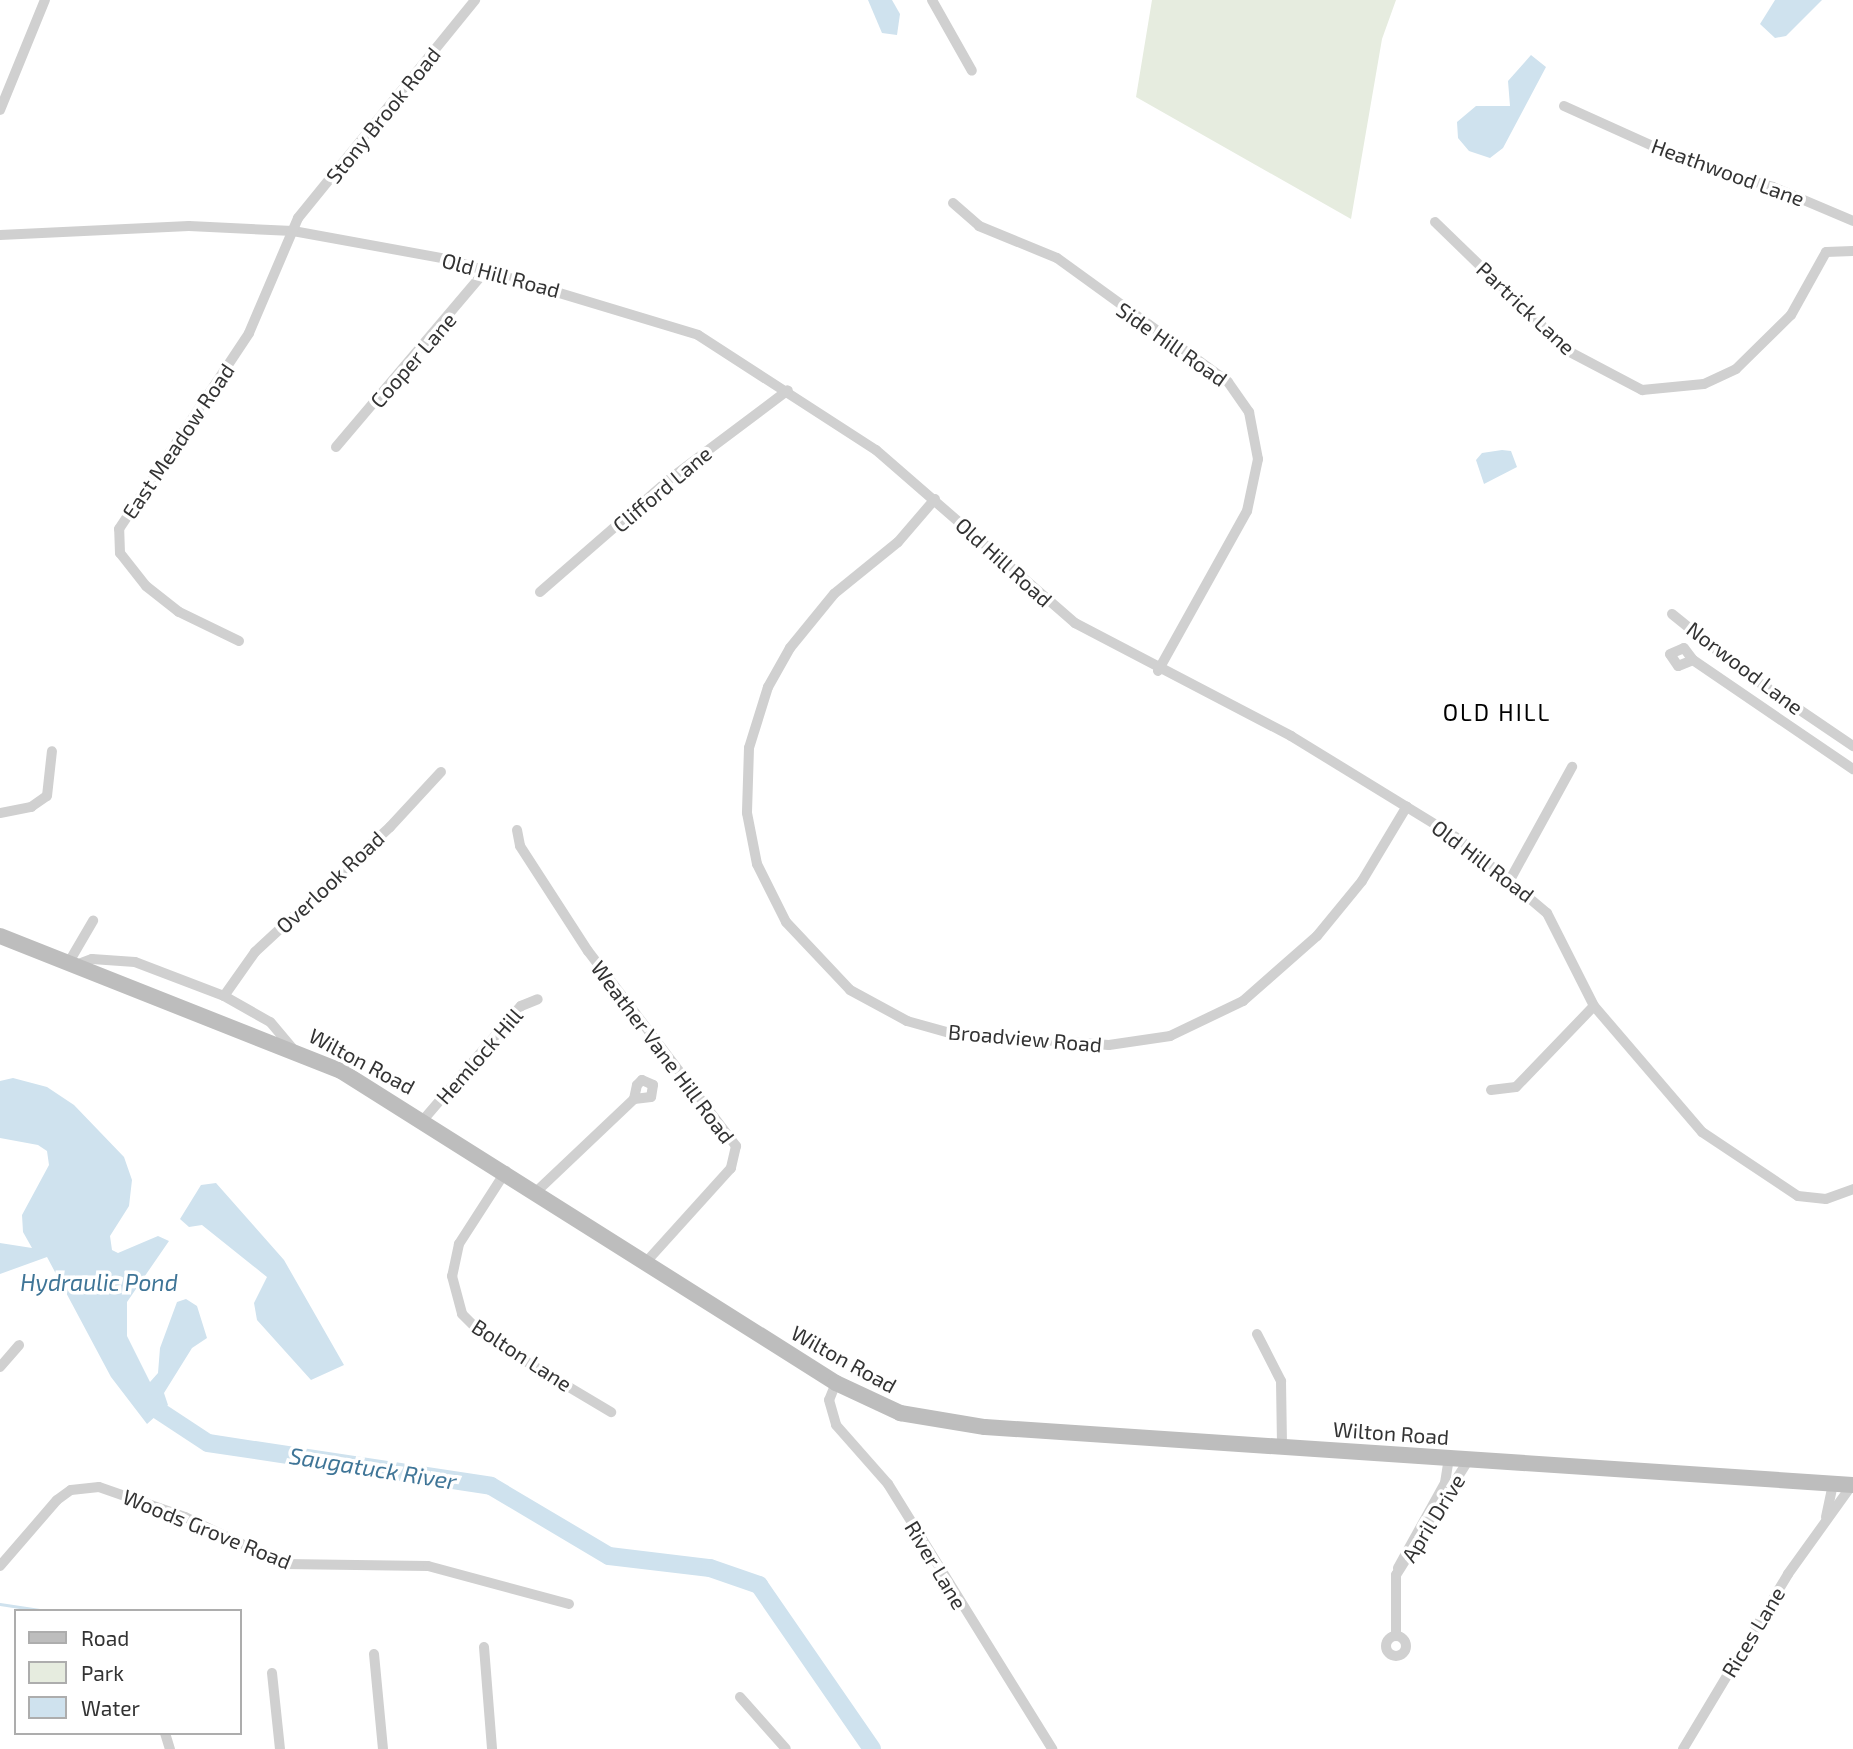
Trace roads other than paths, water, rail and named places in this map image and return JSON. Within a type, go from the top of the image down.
[{"type":"main road","name":"Wilton Road","points":[[0,936],[293,1049],[424,1119],[836,1383],[886,1408],[939,1422],[1852,1485]]},
{"type":"street","points":[[0,110],[45,0]]},
{"type":"street","name":"Stony Brook Road","points":[[292,231],[475,0]]},
{"type":"street","points":[[932,0],[972,71]]},
{"type":"street","name":"Heathwood Lane","points":[[1564,106],[1690,163],[1773,187],[1853,221]]},
{"type":"street","name":"Side Hill Road","points":[[953,203],[979,226],[1057,258],[1228,382],[1249,412],[1258,459],[1247,511],[1158,671]]},
{"type":"street","name":"Partrick Lane","points":[[1435,222],[1568,351],[1643,390],[1704,384],[1736,369],[1791,314],[1826,252],[1853,250]]},
{"type":"street","name":"Old Hill Road","points":[[0,235],[190,226],[292,231],[486,270],[686,329],[788,390],[876,450],[935,499],[1051,606],[1158,671],[1264,722],[1407,806],[1510,878],[1555,923],[1594,1006],[1714,1142],[1802,1198],[1826,1199],[1853,1189]]},
{"type":"street","name":"East Meadow Road","points":[[239,641],[152,592],[122,559],[117,537],[130,508],[249,333],[292,231]]},
{"type":"street","name":"Cooper Lane","points":[[337,447],[486,270]]},
{"type":"street","name":"Clifford Lane","points":[[540,592],[671,478],[788,390]]},
{"type":"street","name":"Broadview Road","points":[[935,499],[898,542],[834,594],[790,648],[768,687],[749,748],[749,832],[768,892],[807,949],[850,990],[899,1017],[950,1033],[1109,1045],[1171,1036],[1243,1001],[1317,936],[1362,880],[1407,806]]},
{"type":"street","name":"Norwood Lane","points":[[1672,614],[1744,672],[1853,746]]},
{"type":"street","points":[[1693,660],[1853,769]]},
{"type":"street","points":[[0,813],[31,807],[47,796],[52,751]]},
{"type":"street","points":[[1510,878],[1572,767]]},
{"type":"street","name":"Overlook Road","points":[[224,996],[256,952],[390,827],[441,772]]},
{"type":"street","name":"Weather Vane Hill Road","points":[[517,830],[520,846],[588,951],[736,1146],[731,1168],[647,1261]]},
{"type":"street","points":[[73,963],[93,921]]},
{"type":"street","points":[[73,963],[92,958],[135,962],[224,996],[270,1022],[293,1049]]},
{"type":"street","name":"Hemlock Hill","points":[[424,1119],[521,1006],[538,999]]},
{"type":"street","points":[[1491,1090],[1516,1087],[1594,1006]]},
{"type":"street","points":[[537,1191],[634,1099]]},
{"type":"street","name":"Bolton Lane","points":[[506,1171],[465,1230],[455,1255],[453,1287],[462,1314],[485,1337],[611,1412]]},
{"type":"street","points":[[1257,1334],[1282,1381],[1282,1447]]},
{"type":"street","points":[[0,1367],[19,1345]]},
{"type":"street","name":"River Lane","points":[[836,1383],[829,1399],[836,1425],[888,1484],[1052,1749]]},
{"type":"street","name":"April Drive","points":[[1396,1635],[1396,1575],[1404,1550],[1445,1483],[1449,1458]]},
{"type":"street","name":"April Drive","points":[[1396,1575],[1469,1459]]},
{"type":"street","name":"Rices Lane","points":[[1826,1517],[1833,1483]]},
{"type":"street","name":"Rices Lane","points":[[1683,1749],[1826,1517],[1852,1485]]},
{"type":"street","name":"Woods Grove Road","points":[[0,1566],[57,1500],[71,1490],[99,1487],[185,1517],[284,1564],[428,1566],[569,1604]]},
{"type":"street","points":[[484,1647],[492,1749]]},
{"type":"street","points":[[374,1654],[383,1749]]},
{"type":"street","points":[[272,1673],[280,1749]]},
{"type":"street","points":[[740,1698],[786,1749]]},
{"type":"water","points":[[868,0],[892,0],[900,14],[897,35],[882,33]]},
{"type":"water","points":[[1775,0],[1822,0],[1786,36],[1775,38],[1760,24]]},
{"type":"water","points":[[1531,55],[1546,67],[1503,148],[1490,158],[1469,151],[1458,138],[1457,122],[1476,106],[1510,106],[1508,81]]},
{"type":"water","points":[[1511,451],[1517,467],[1484,484],[1476,460],[1482,453]]},
{"type":"water","name":"Hydraulic Pond","points":[[13,1078],[47,1087],[74,1105],[124,1157],[132,1180],[129,1206],[110,1236],[112,1250],[118,1253],[158,1236],[169,1241],[127,1302],[127,1336],[150,1382],[158,1373],[160,1348],[177,1302],[186,1299],[197,1306],[207,1338],[192,1348],[164,1393],[168,1405],[147,1424],[111,1377],[47,1257],[0,1274],[0,1243],[32,1248],[23,1232],[22,1215],[49,1165],[47,1151],[38,1145],[0,1138],[0,1081]]},
{"type":"water","points":[[216,1183],[284,1260],[344,1365],[311,1380],[257,1320],[254,1303],[267,1277],[202,1225],[189,1227],[180,1219],[201,1185]]},
{"type":"waterway","name":"Saugatuck River","points":[[141,1399],[208,1443],[491,1486],[609,1556],[710,1568],[759,1585],[872,1749]]},
{"type":"waterway","points":[[0,1604],[34,1609]]},
{"type":"district","name":"OLD HILL","points":[[1497,712]]}]
